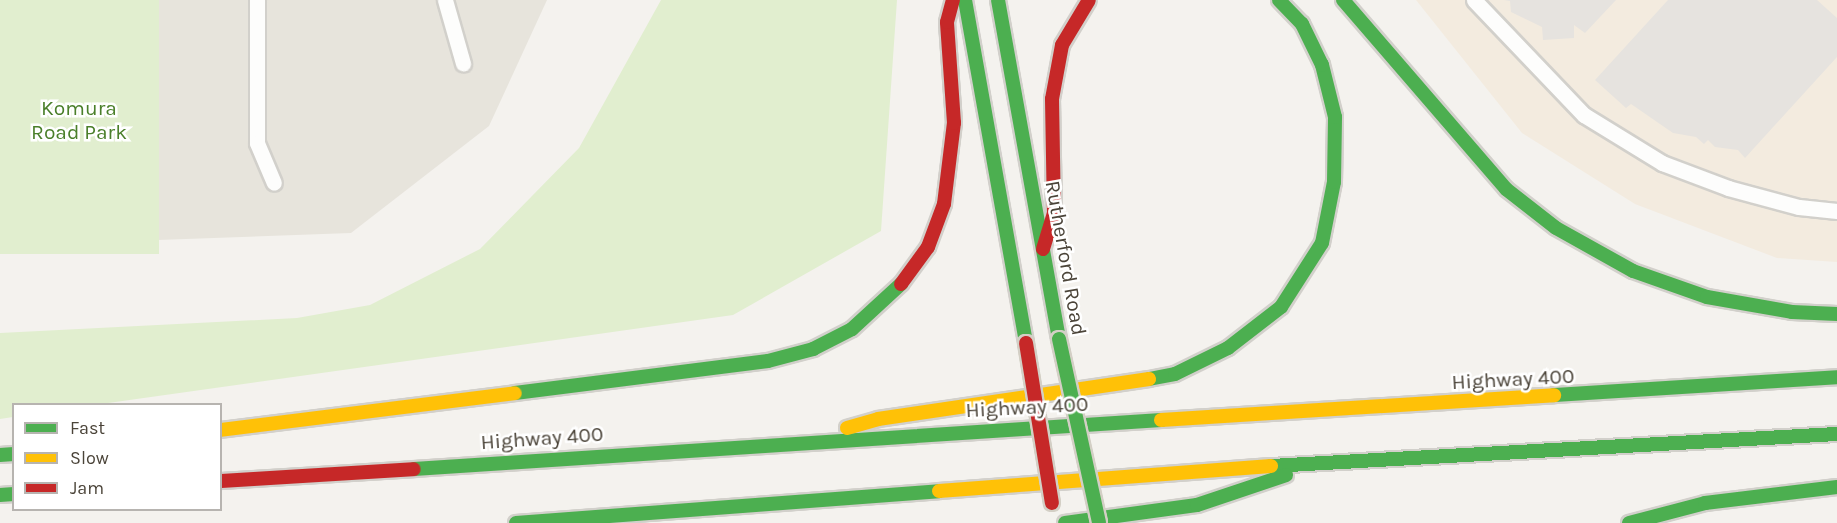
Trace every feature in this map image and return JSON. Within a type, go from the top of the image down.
[{"type":"main road","points":[[222,430],[768,361],[813,349],[852,329],[907,278],[928,247],[944,204],[954,123],[947,22],[953,0]]},
{"type":"main road","points":[[965,0],[1057,523]]},
{"type":"main road","name":"Rutherford Road","points":[[998,0],[1059,339],[1099,523]]},
{"type":"main road","points":[[1043,249],[1054,214],[1052,99],[1062,45],[1089,0]]},
{"type":"main road","points":[[797,442],[878,419],[1096,389],[1175,374],[1228,348],[1281,307],[1322,243],[1334,182],[1335,117],[1322,65],[1302,24],[1279,0]]},
{"type":"main road","points":[[1342,0],[1506,189],[1557,228],[1633,271],[1707,297],[1792,312],[1837,314]]},
{"type":"main road","name":"Highway 400","points":[[222,481],[797,442],[1837,377]]},
{"type":"main road","points":[[516,523],[1326,462],[1837,434]]},
{"type":"main road","points":[[1065,523],[1197,505],[1326,462]]},
{"type":"main road","points":[[1629,523],[1705,503],[1837,487]]},
{"type":"street","points":[[257,0],[257,143],[274,183]]},
{"type":"street","points":[[445,0],[463,63]]},
{"type":"street","points":[[1474,0],[1584,115],[1662,163],[1728,188],[1799,207],[1837,211]]},
{"type":"shaded area","points":[[159,0],[547,0],[489,126],[351,233],[158,240]]},
{"type":"shaded area","points":[[1416,0],[1837,0],[1837,262],[1777,258],[1635,204],[1522,133]]},
{"type":"shaded area","points":[[1504,0],[1616,0],[1585,33],[1574,25],[1574,38],[1543,40],[1542,27],[1511,12],[1510,1]]},
{"type":"shaded area","points":[[1668,0],[1817,0],[1837,18],[1837,57],[1745,158],[1738,150],[1715,147],[1708,140],[1704,144],[1696,137],[1673,133],[1631,104],[1626,108],[1595,80]]},
{"type":"green space","name":"Komura Road Park","points":[[0,0],[159,0],[159,254],[0,254]]},
{"type":"green space","points":[[661,0],[897,0],[881,231],[733,315],[108,403],[12,403],[12,417],[0,419],[0,333],[297,318],[370,305],[480,249],[579,148]]},
{"type":"traffic: fast","points":[[965,0],[1026,343]]},
{"type":"traffic: fast","points":[[998,0],[1059,339]]},
{"type":"traffic: fast","points":[[1149,379],[1175,374],[1228,348],[1281,307],[1322,243],[1334,182],[1335,117],[1322,65],[1302,24],[1279,0]]},
{"type":"traffic: fast","points":[[1343,0],[1506,189],[1556,228],[1633,271],[1707,297],[1792,312],[1837,314]]},
{"type":"traffic: fast","points":[[515,393],[768,361],[813,349],[852,329],[901,284]]},
{"type":"traffic: fast","points":[[1059,339],[1099,523]]},
{"type":"traffic: fast","points":[[1554,395],[1837,377]]},
{"type":"traffic: fast","points":[[414,469],[1161,420]]},
{"type":"traffic: fast","points":[[1271,466],[1837,434]]},
{"type":"traffic: fast","points":[[0,455],[12,454]]},
{"type":"traffic: fast","points":[[1065,523],[1197,505],[1286,475]]},
{"type":"traffic: fast","points":[[1629,523],[1705,503],[1837,487]]},
{"type":"traffic: fast","points":[[516,523],[939,491]]},
{"type":"traffic: fast","points":[[0,495],[12,494]]},
{"type":"traffic: slow","points":[[847,428],[878,419],[1149,379]]},
{"type":"traffic: slow","points":[[222,430],[515,393]]},
{"type":"traffic: slow","points":[[1161,420],[1554,395]]},
{"type":"traffic: slow","points":[[939,491],[1271,466]]},
{"type":"traffic: jam","points":[[901,284],[928,247],[944,204],[954,123],[947,22],[953,0]]},
{"type":"traffic: jam","points":[[1043,249],[1054,214],[1052,99],[1062,45],[1089,0]]},
{"type":"traffic: jam","points":[[1026,343],[1052,503]]},
{"type":"traffic: jam","points":[[222,481],[414,469]]}]
